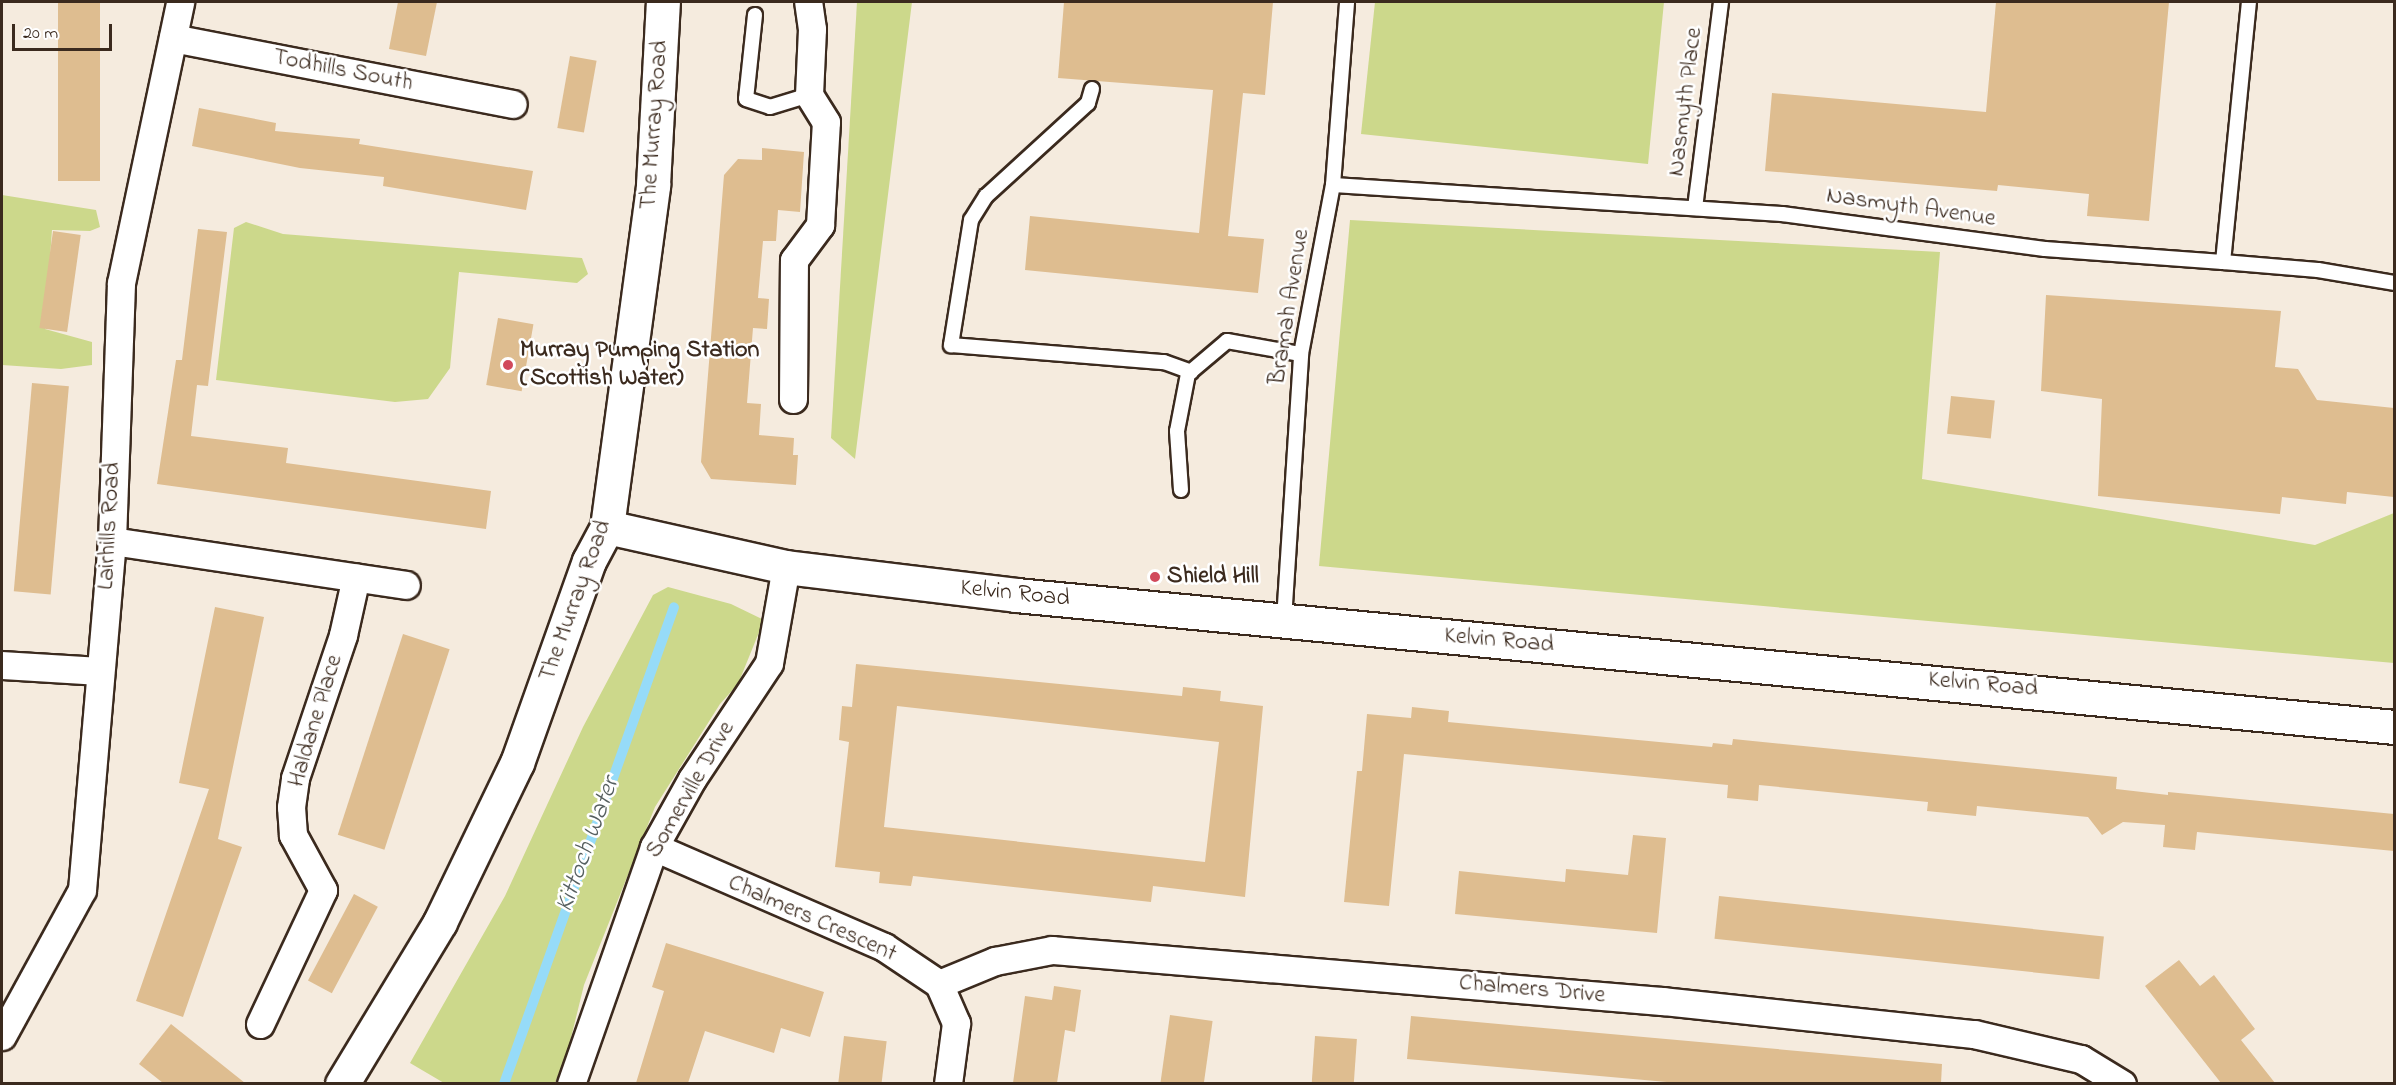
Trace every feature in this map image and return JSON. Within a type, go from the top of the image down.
[{"type":"street","name":"Lairhills Road","points":[[2,1036],[82,890],[99,671],[112,541],[121,283],[180,2]]},
{"type":"street","name":"The Murray Road","points":[[342,1083],[440,922],[517,763],[589,561],[607,527],[654,185],[663,2]]},
{"type":"street","points":[[793,399],[794,260],[820,225],[826,122],[809,95],[812,29],[808,2]]},
{"type":"street","name":"Todhills South","points":[[173,38],[513,104]]},
{"type":"street","name":"Kelvin Road","points":[[607,527],[786,567],[1016,595],[2394,727]]},
{"type":"street","points":[[112,541],[406,585]]},
{"type":"street","name":"Somerville Drive","points":[[572,1083],[654,847],[692,779],[769,663],[786,567]]},
{"type":"street","name":"Haldane Place","points":[[260,1024],[323,890],[293,835],[291,807],[295,778],[343,635],[356,577]]},
{"type":"street","points":[[2,665],[99,671]]},
{"type":"street","name":"Chalmers Crescent","points":[[654,847],[884,946],[939,984]]},
{"type":"street","name":"Chalmers Drive","points":[[939,984],[995,961],[1052,950],[1239,965],[1663,1001],[1974,1034],[2081,1059],[2122,1083]]},
{"type":"street","points":[[939,984],[956,1023],[948,1083]]},
{"type":"lane","name":"Bramah Avenue","points":[[1284,620],[1301,354],[1333,185],[1347,2]]},
{"type":"lane","name":"Nasmyth Place","points":[[1695,208],[1721,2]]},
{"type":"lane","points":[[2223,262],[2249,2]]},
{"type":"lane","points":[[755,15],[746,99],[770,107],[809,95]]},
{"type":"lane","points":[[1092,89],[1088,104],[986,196],[971,220],[951,345],[1164,362],[1191,372]]},
{"type":"lane","name":"Nasmyth Avenue","points":[[1333,185],[1782,214],[2045,249],[2318,270],[2394,283]]},
{"type":"lane","points":[[1180,490],[1177,431],[1191,372],[1227,340],[1301,354]]},
{"type":"green space","points":[[857,2],[912,2],[855,459],[831,438]]},
{"type":"green space","points":[[1375,2],[1664,2],[1648,164],[1361,134]]},
{"type":"green space","points":[[2,195],[96,210],[100,227],[90,231],[52,230],[45,329],[92,342],[92,365],[61,369],[2,365]]},
{"type":"green space","points":[[1350,220],[1940,252],[1922,479],[2315,545],[2394,513],[2394,663],[1319,566]]},
{"type":"green space","points":[[246,222],[283,234],[582,258],[588,274],[577,283],[459,272],[450,368],[428,399],[395,402],[216,380],[234,228]]},
{"type":"green space","points":[[668,587],[731,604],[764,620],[738,684],[720,704],[655,807],[584,985],[568,1050],[555,1083],[444,1083],[410,1063],[505,896],[583,727],[653,595]]},
{"type":"building","points":[[58,2],[100,2],[100,181],[58,181]]},
{"type":"building","points":[[398,2],[437,2],[426,56],[389,49]]},
{"type":"building","points":[[1064,2],[1273,2],[1265,95],[1243,93],[1228,236],[1264,239],[1258,293],[1025,270],[1030,216],[1199,233],[1213,90],[1058,78]]},
{"type":"building","points":[[1996,2],[2169,2],[2149,221],[2087,216],[2089,194],[1998,185],[1997,191],[1765,171],[1772,93],[1986,112]]},
{"type":"building","points":[[570,56],[597,61],[584,133],[557,128]]},
{"type":"building","points":[[199,108],[276,123],[275,131],[360,139],[359,144],[533,171],[526,210],[383,186],[384,177],[300,168],[192,146]]},
{"type":"building","points":[[762,148],[804,152],[800,212],[778,210],[776,241],[763,241],[758,298],[769,299],[767,329],[753,328],[747,403],[761,404],[759,435],[794,438],[793,455],[798,455],[796,485],[711,479],[701,462],[724,175],[738,159],[762,160]]},
{"type":"building","points":[[198,229],[227,232],[208,386],[197,385],[191,436],[288,448],[286,463],[491,491],[486,529],[157,484],[176,360],[182,360]]},
{"type":"building","points":[[53,231],[81,235],[67,332],[39,328]]},
{"type":"building","points":[[2046,295],[2281,311],[2275,367],[2298,369],[2317,400],[2394,408],[2394,497],[2347,492],[2346,504],[2282,497],[2280,514],[2098,496],[2102,399],[2041,391]]},
{"type":"building","name":"Murray Pumping Station (Scottish Water)","points":[[498,318],[533,324],[522,391],[486,385]]},
{"type":"building","points":[[32,383],[69,386],[51,594],[14,591]]},
{"type":"building","points":[[1951,396],[1995,401],[1991,438],[1947,434]]},
{"type":"building","points":[[215,607],[264,617],[218,839],[242,847],[183,1017],[136,1001],[209,789],[179,783]]},
{"type":"building","points":[[403,634],[450,649],[384,850],[338,835]]},
{"type":"building","points":[[856,664],[1182,696],[1183,687],[1221,691],[1220,701],[1263,706],[1245,897],[1153,886],[1151,902],[913,876],[911,886],[879,883],[880,872],[835,867],[849,742],[839,740],[842,706],[852,707]],"holes":[[[897,706],[1219,742],[1205,862],[884,827]]]},
{"type":"building","points":[[1412,707],[1449,711],[1448,722],[1712,747],[1713,743],[1732,745],[1733,739],[2117,777],[2116,789],[2168,795],[2168,792],[2394,814],[2394,851],[2197,832],[2195,850],[2163,847],[2165,825],[2123,822],[2102,835],[2088,817],[1977,806],[1976,816],[1927,811],[1928,802],[1759,785],[1758,801],[1727,798],[1728,785],[1404,754],[1389,906],[1344,902],[1357,771],[1362,771],[1367,714],[1411,718]]},
{"type":"building","points":[[1633,835],[1666,838],[1657,933],[1455,914],[1459,871],[1565,882],[1566,869],[1628,875]]},
{"type":"building","points":[[354,894],[378,907],[332,993],[308,981]]},
{"type":"building","points":[[1719,896],[2104,936],[2099,979],[1715,939]]},
{"type":"building","points":[[666,943],[824,992],[810,1037],[781,1028],[774,1053],[705,1031],[688,1083],[636,1083],[664,991],[652,987]]},
{"type":"building","points":[[2179,960],[2200,986],[2214,975],[2255,1029],[2241,1040],[2275,1083],[2221,1083],[2166,1013],[2145,986]]},
{"type":"building","points":[[1054,986],[1081,990],[1075,1032],[1065,1030],[1057,1083],[1013,1083],[1025,996],[1052,1000]]},
{"type":"building","points":[[1170,1015],[1213,1021],[1204,1084],[1160,1083]]},
{"type":"building","points":[[1411,1016],[1942,1064],[1941,1083],[1678,1083],[1407,1059]]},
{"type":"building","points":[[171,1024],[245,1083],[163,1083],[139,1064]]},
{"type":"building","points":[[844,1036],[887,1041],[881,1084],[838,1083]]},
{"type":"building","points":[[1315,1036],[1357,1039],[1354,1084],[1312,1083]]},
{"type":"waterway","name":"Kittoch Water","points":[[504,1084],[674,607]]},
{"type":"place","name":"Murray Pumping Station (Scottish Water)","points":[[508,365]]},
{"type":"place","name":"Shield Hill","points":[[1155,577]]}]
